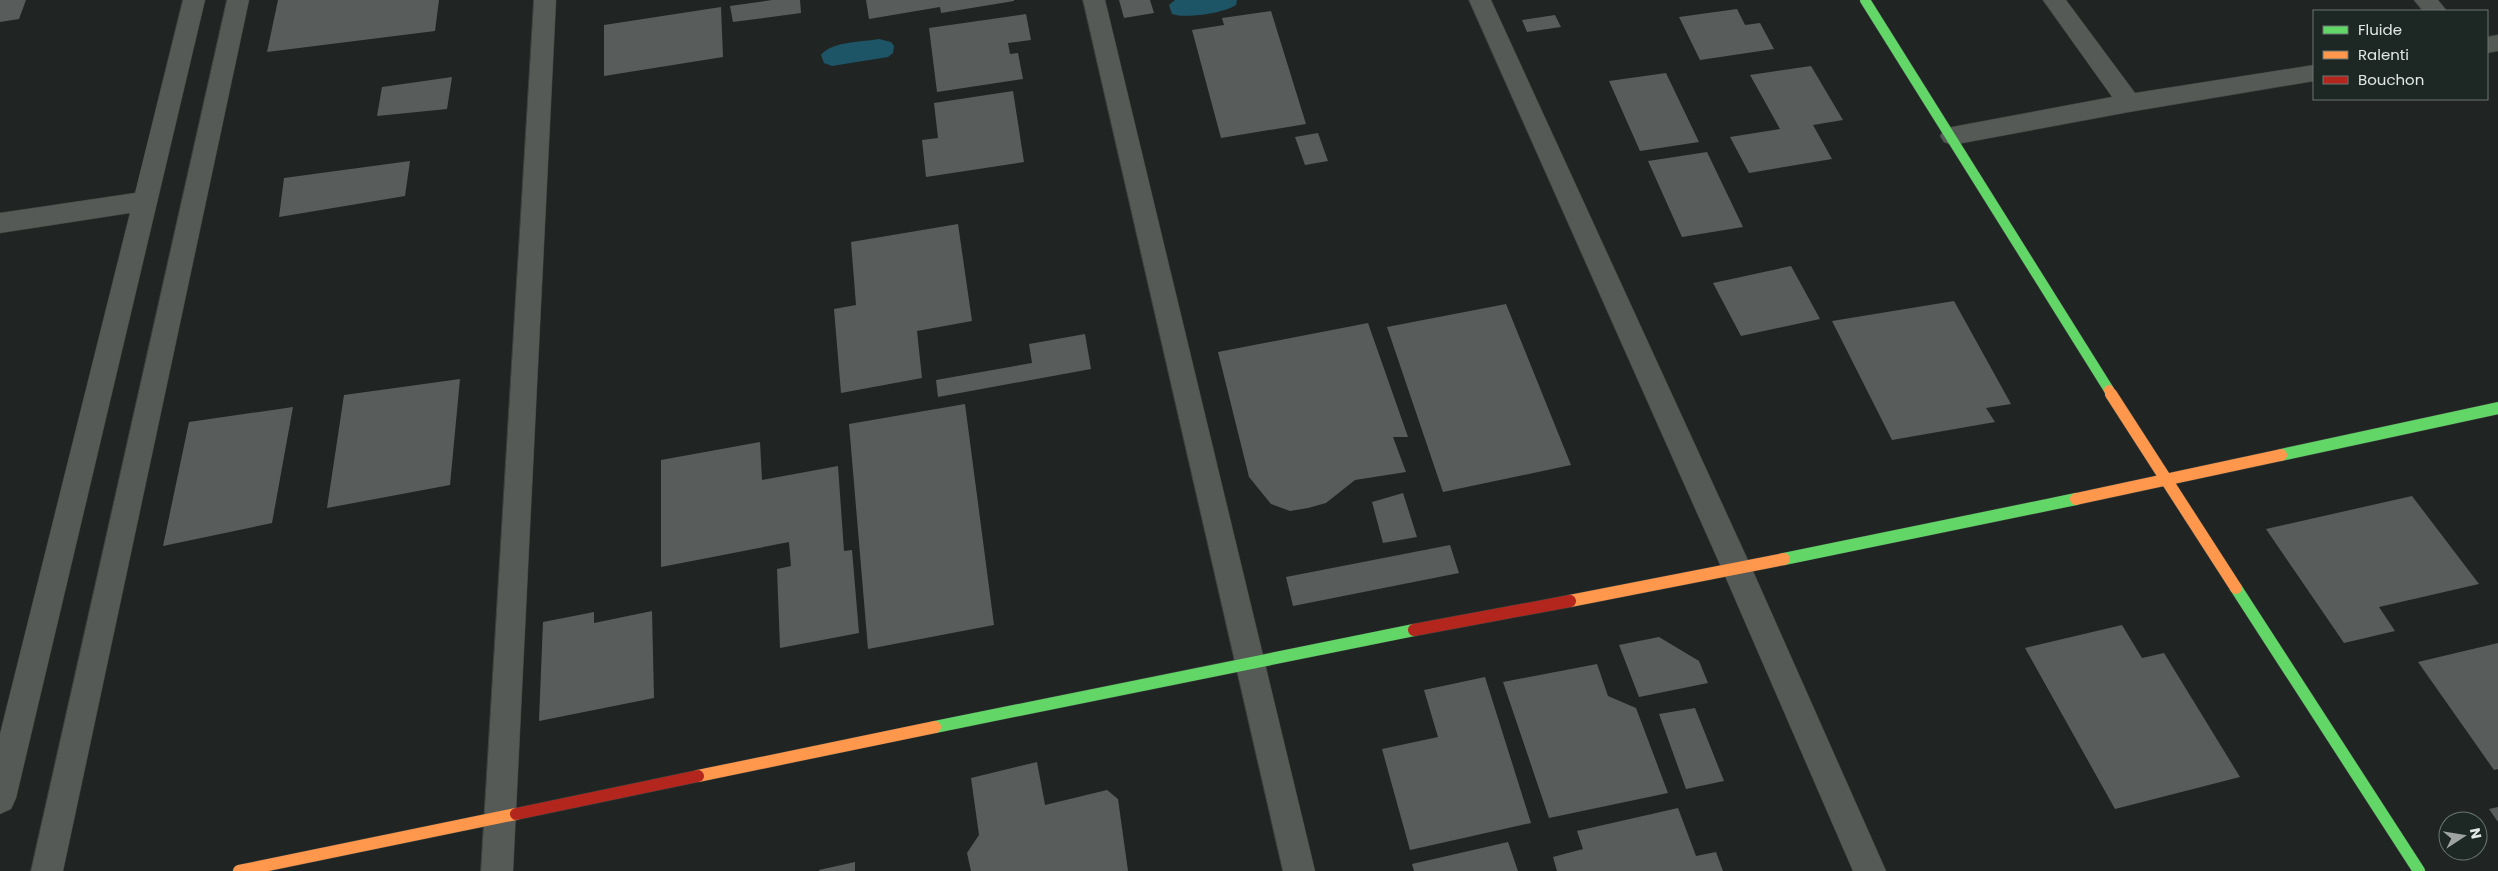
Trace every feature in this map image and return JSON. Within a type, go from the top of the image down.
[{"type":"street","points":[[0,798],[194,0]]},
{"type":"street","points":[[47,871],[238,0]]},
{"type":"street","points":[[497,871],[545,0]]},
{"type":"street","points":[[1094,0],[1298,871]]},
{"type":"street","points":[[1480,0],[1737,569],[1870,871]]},
{"type":"street","points":[[1865,0],[2166,480],[2419,871]]},
{"type":"street","points":[[2054,0],[2129,103]]},
{"type":"street","points":[[2425,0],[2435,10]]},
{"type":"street","points":[[1952,136],[2129,103],[2313,73]]},
{"type":"street","points":[[0,223],[146,202]]},
{"type":"street","points":[[239,871],[1248,662],[1737,569],[2166,480],[2498,408]]},
{"type":"water","points":[[1175,0],[1237,0],[1236,5],[1230,8],[1186,16],[1172,14],[1169,5]]},
{"type":"water","points":[[879,39],[891,42],[894,46],[893,53],[888,57],[832,66],[824,63],[821,55],[832,47]]},
{"type":"building","points":[[0,0],[26,0],[19,19],[0,22]]},
{"type":"building","points":[[278,0],[439,0],[435,31],[267,52]]},
{"type":"building","points":[[772,0],[800,0],[801,13],[733,22],[730,6]]},
{"type":"building","points":[[866,0],[1014,1],[941,13],[940,7],[869,19]]},
{"type":"building","points":[[1119,0],[1150,0],[1154,13],[1124,18]]},
{"type":"building","points":[[721,7],[723,57],[604,76],[604,25]]},
{"type":"building","points":[[1737,9],[1745,25],[1760,23],[1774,49],[1700,60],[1679,17]]},
{"type":"building","points":[[1271,11],[1306,124],[1221,138],[1192,30],[1224,25],[1222,18]]},
{"type":"building","points":[[1026,14],[1031,40],[1008,43],[1010,54],[1018,53],[1023,79],[937,92],[929,28]]},
{"type":"building","points":[[1555,15],[1561,27],[1527,32],[1522,20]]},
{"type":"building","points":[[1811,66],[1843,120],[1813,125],[1832,159],[1749,173],[1730,137],[1780,129],[1750,75]]},
{"type":"building","points":[[1666,73],[1699,142],[1640,151],[1609,81]]},
{"type":"building","points":[[452,77],[447,109],[377,116],[382,87]]},
{"type":"building","points":[[1013,91],[1024,162],[926,177],[922,140],[938,138],[934,103]]},
{"type":"building","points":[[1318,133],[1328,161],[1305,165],[1295,137]]},
{"type":"building","points":[[1707,152],[1743,227],[1682,237],[1648,161]]},
{"type":"building","points":[[410,161],[405,196],[279,217],[284,178]]},
{"type":"building","points":[[958,224],[972,321],[917,331],[922,378],[841,393],[834,309],[856,305],[851,242]]},
{"type":"building","points":[[1791,266],[1820,319],[1741,336],[1713,283]]},
{"type":"building","points":[[1954,301],[2011,404],[1986,408],[1995,422],[1892,440],[1832,321]]},
{"type":"building","points":[[1506,304],[1571,465],[1443,492],[1387,327]]},
{"type":"building","points":[[1368,323],[1408,437],[1393,437],[1406,472],[1355,480],[1326,503],[1308,508],[1290,511],[1271,504],[1249,477],[1218,352]]},
{"type":"building","points":[[1085,334],[1091,369],[938,397],[936,380],[1032,363],[1029,344]]},
{"type":"building","points":[[460,379],[450,485],[327,508],[344,395]]},
{"type":"building","points":[[965,404],[994,625],[868,649],[849,424]]},
{"type":"building","points":[[293,407],[272,523],[163,546],[189,422]]},
{"type":"building","points":[[760,442],[762,480],[838,466],[844,551],[852,550],[859,633],[780,648],[777,569],[791,566],[789,542],[661,567],[661,460]]},
{"type":"building","points":[[1403,493],[1417,537],[1383,543],[1372,502]]},
{"type":"building","points":[[2412,496],[2479,584],[2379,607],[2395,631],[2344,643],[2266,529]]},
{"type":"building","points":[[1450,545],[1459,573],[1293,606],[1286,577]]},
{"type":"building","points":[[652,611],[654,698],[539,721],[543,622],[594,612],[594,623]]},
{"type":"building","points":[[2122,625],[2142,658],[2164,653],[2240,777],[2115,809],[2025,648]]},
{"type":"building","points":[[1659,637],[1699,661],[1708,683],[1639,697],[1619,645]]},
{"type":"building","points":[[2498,643],[2498,769],[2494,770],[2418,662]]},
{"type":"building","points":[[1597,664],[1608,696],[1636,708],[1668,793],[1549,818],[1503,682]]},
{"type":"building","points":[[1485,677],[1531,823],[1410,850],[1382,749],[1438,737],[1424,690]]},
{"type":"building","points":[[1695,708],[1724,781],[1686,789],[1659,714]]},
{"type":"building","points":[[1037,762],[1045,805],[1107,790],[1118,799],[1128,871],[971,871],[967,853],[979,835],[971,778]]},
{"type":"building","points":[[2498,807],[2498,822],[2489,809]]},
{"type":"building","points":[[1678,808],[1696,856],[1716,852],[1723,871],[1557,871],[1553,857],[1583,849],[1577,831]]},
{"type":"building","points":[[1508,842],[1518,871],[1414,871],[1412,864]]},
{"type":"building","points":[[855,862],[855,871],[819,871],[819,870]]},
{"type":"traffic: fast","points":[[1865,0],[2109,390]]},
{"type":"traffic: fast","points":[[2281,455],[2498,408]]},
{"type":"traffic: fast","points":[[1784,559],[2076,499]]},
{"type":"traffic: fast","points":[[2236,588],[2419,871]]},
{"type":"traffic: fast","points":[[935,727],[1248,662],[1414,630]]},
{"type":"traffic: slow","points":[[2109,390],[2236,588]]},
{"type":"traffic: slow","points":[[2076,499],[2281,455]]},
{"type":"traffic: slow","points":[[1570,601],[1784,559]]},
{"type":"traffic: slow","points":[[698,776],[935,727]]},
{"type":"traffic: slow","points":[[239,871],[516,814]]},
{"type":"traffic: jam","points":[[1414,630],[1570,601]]},
{"type":"traffic: jam","points":[[516,814],[698,776]]}]
